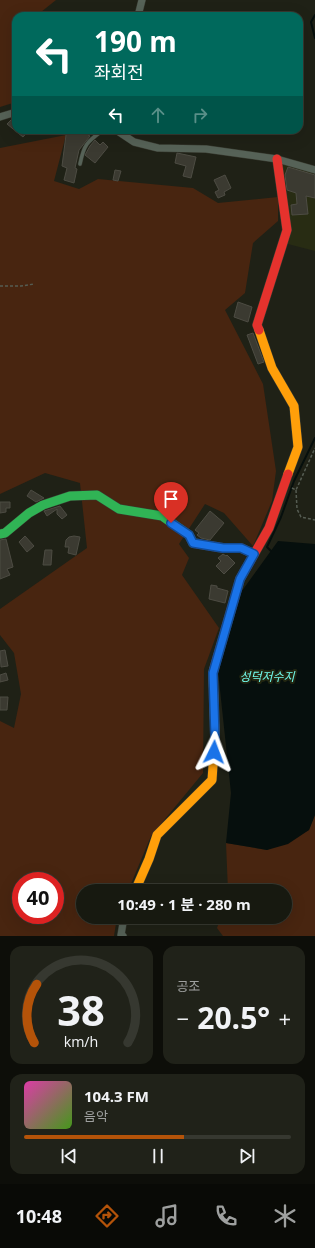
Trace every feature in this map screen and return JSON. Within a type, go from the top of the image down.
[{"type":"street","points":[[139,12],[142,0]]},
{"type":"street","points":[[0,118],[12,114]]},
{"type":"street","points":[[122,134],[134,142],[158,148],[206,149],[277,160],[315,170]]},
{"type":"street","points":[[138,884],[158,835],[212,780],[215,737],[213,673],[240,579],[269,528],[298,447],[294,406],[272,368],[257,325],[287,230],[277,160]]},
{"type":"street","points":[[0,534],[5,533],[29,512],[43,505],[70,496],[97,495],[119,509],[162,516],[189,535],[193,543],[223,548],[241,548],[254,554]]},
{"type":"street","points":[[123,924],[123,936]]},
{"type":"lane","points":[[80,164],[87,142],[98,134]]},
{"type":"path","points":[[0,286],[21,286],[34,284]]},
{"type":"path","points":[[315,448],[295,490],[297,509],[301,517],[315,520]]},
{"type":"shaded area","points":[[0,0],[56,0],[41,12],[12,12],[12,103],[0,107]]},
{"type":"shaded area","points":[[66,135],[54,181],[79,189],[98,179],[193,188],[218,203],[278,197],[278,221],[253,243],[245,293],[225,310],[263,384],[276,471],[272,501],[253,546],[224,513],[205,504],[179,544],[189,558],[182,575],[219,628],[204,669],[203,773],[151,836],[131,884],[76,884],[76,924],[116,924],[114,936],[0,936],[0,721],[14,728],[21,694],[14,653],[0,635],[0,609],[87,548],[80,483],[45,473],[0,494],[0,148]]},
{"type":"shaded area","points":[[280,162],[315,173],[315,251],[288,244]]},
{"type":"shaded area","points":[[315,815],[315,936],[223,936],[217,928],[218,924],[292,924],[292,884],[228,884],[226,843],[267,850],[309,830]]},
{"type":"water","name":"성덕저수지","points":[[278,541],[315,544],[315,815],[309,830],[288,844],[267,850],[226,843],[231,793],[218,671],[239,595]]},
{"type":"building","points":[[11,120],[12,121],[12,128],[7,124]]},
{"type":"building","points":[[89,134],[88,135],[90,136],[79,150],[75,168],[77,169],[74,183],[64,180],[67,168],[62,166],[66,135]]},
{"type":"building","points":[[95,140],[100,145],[103,142],[108,147],[95,163],[85,155]]},
{"type":"building","points":[[177,153],[196,157],[191,178],[183,176],[186,166],[175,163]]},
{"type":"building","points":[[288,167],[315,175],[315,198],[306,196],[308,214],[292,215],[291,205],[297,204],[296,193],[287,190],[285,175]]},
{"type":"building","points":[[115,170],[121,171],[118,181],[113,180]]},
{"type":"building","points":[[225,175],[231,188],[224,192],[225,195],[218,198],[215,192],[219,190],[214,180]]},
{"type":"building","points":[[238,302],[252,307],[248,322],[234,317]]},
{"type":"building","points":[[253,333],[264,362],[258,364],[247,335]]},
{"type":"building","points":[[31,490],[44,498],[36,502],[27,496]]},
{"type":"building","points":[[0,502],[10,502],[10,508],[6,508],[6,512],[0,513]]},
{"type":"building","points":[[60,506],[67,515],[62,519],[57,514],[57,509],[47,516],[44,511]]},
{"type":"building","points":[[210,511],[224,523],[210,540],[201,538],[197,535],[199,533],[195,530]]},
{"type":"building","points":[[25,536],[34,546],[27,552],[19,542]]},
{"type":"building","points":[[69,537],[80,537],[76,555],[68,553],[69,547],[65,547],[66,540]]},
{"type":"building","points":[[6,539],[13,567],[7,569],[10,575],[0,579],[0,540]]},
{"type":"building","points":[[45,550],[52,550],[51,565],[43,565]]},
{"type":"building","points":[[223,554],[226,556],[227,555],[235,563],[224,574],[216,566],[221,561],[218,558]]},
{"type":"building","points":[[211,585],[228,591],[225,603],[209,599]]},
{"type":"building","points":[[5,650],[8,666],[1,667],[0,651]]},
{"type":"building","points":[[6,673],[8,680],[0,682],[0,675]]},
{"type":"building","points":[[0,697],[8,697],[7,710],[0,710]]},
{"type":"waterway","points":[[315,15],[311,22],[315,38]]},
{"type":"waterway","points":[[271,551],[267,547],[281,517],[294,481],[315,438]]},
{"type":"traffic: fast","points":[[0,534],[5,533],[29,513],[43,505],[70,496],[97,495],[119,509],[162,516],[189,535],[193,543]]},
{"type":"traffic: slow","points":[[259,330],[272,368],[294,406],[298,447],[288,474]]},
{"type":"traffic: slow","points":[[138,884],[157,835],[212,780],[215,737],[214,669]]},
{"type":"traffic: jam","points":[[259,330],[257,325],[287,230],[277,159]]},
{"type":"traffic: jam","points":[[214,669],[240,579],[269,528],[288,474]]},
{"type":"traffic: jam","points":[[193,543],[223,548],[241,548],[254,554]]},
{"type":"route","points":[[171,523],[189,535],[193,543],[223,548],[241,548],[254,554],[240,579],[213,673],[214,752]]}]
